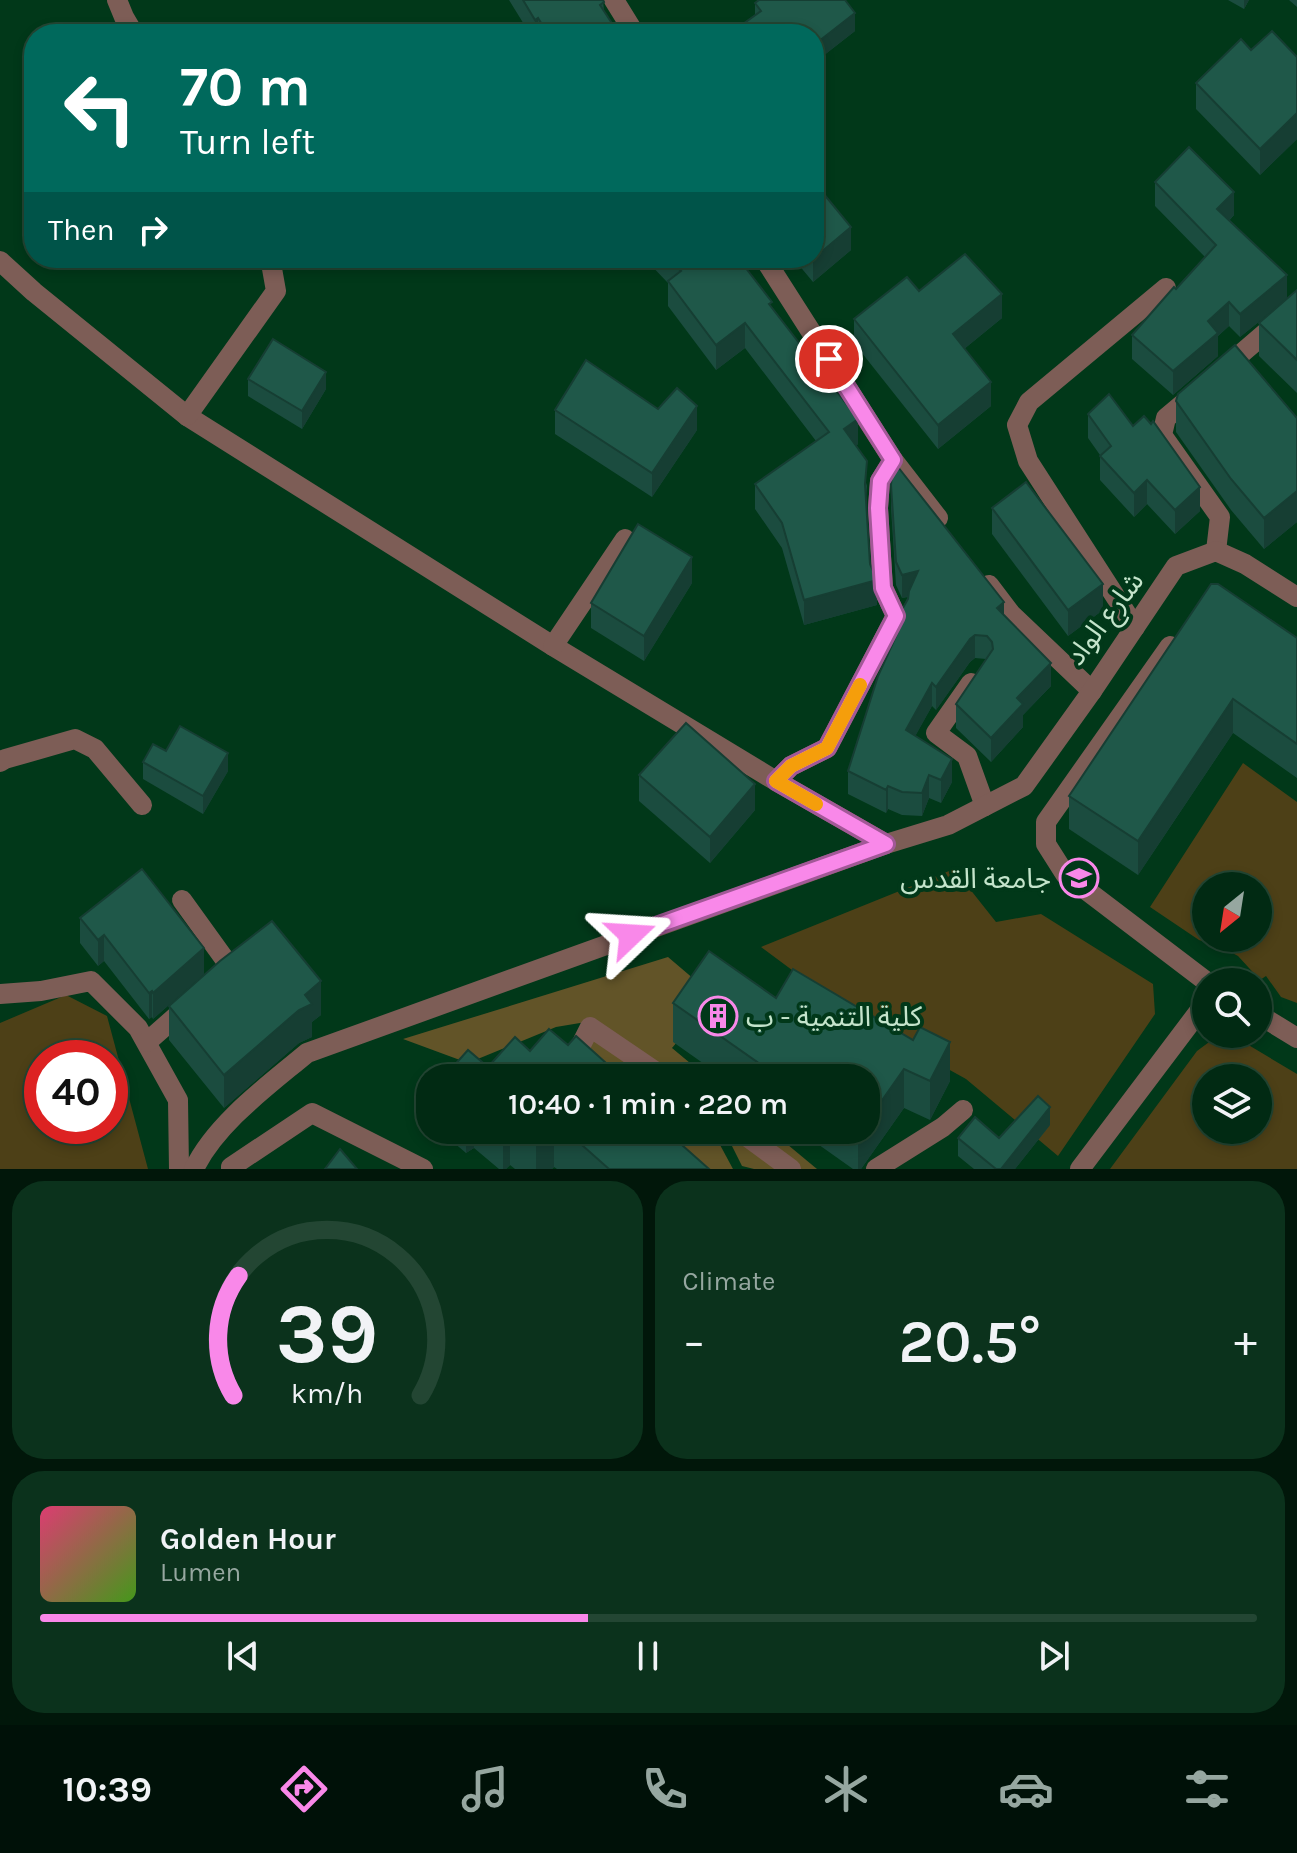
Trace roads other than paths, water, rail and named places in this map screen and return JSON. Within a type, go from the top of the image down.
[{"type":"street","points":[[117,0],[128,24]]},
{"type":"street","points":[[614,0],[629,24]]},
{"type":"street","points":[[0,261],[187,416],[553,646],[886,844]]},
{"type":"street","points":[[187,416],[276,291],[272,268]]},
{"type":"street","points":[[770,268],[893,460],[948,531]]},
{"type":"street","points":[[1135,627],[1028,461],[1017,425],[1029,402],[1166,288]]},
{"type":"street","points":[[1291,311],[1166,418],[1162,435],[1220,517],[1216,551],[1245,564],[1297,597]]},
{"type":"street","points":[[776,781],[791,766],[827,748],[896,616],[883,588],[878,508],[880,481],[893,460]]},
{"type":"street","points":[[553,646],[625,539]]},
{"type":"street","name":"شارع الواد","points":[[975,567],[1011,614],[1092,691],[1176,566],[1216,551]]},
{"type":"street","points":[[1178,635],[1046,822],[1046,844],[1065,874],[1192,971]]},
{"type":"street","points":[[980,670],[936,733],[967,756],[985,806]]},
{"type":"street","points":[[194,1169],[201,1154],[241,1108],[307,1053],[886,844],[948,825],[1024,786],[1092,691]]},
{"type":"street","points":[[0,762],[75,739],[95,749],[142,805]]},
{"type":"street","points":[[147,1042],[231,968],[182,900]]},
{"type":"street","points":[[0,994],[41,991],[91,981],[138,1028],[178,1100],[179,1169]]},
{"type":"street","points":[[1080,1169],[1192,1021]]},
{"type":"street","points":[[1272,1023],[1297,1038]]},
{"type":"street","points":[[585,1064],[576,1055],[590,1027],[644,1064]]},
{"type":"street","points":[[876,1169],[943,1127],[963,1110]]},
{"type":"street","points":[[231,1169],[312,1113],[423,1169]]},
{"type":"street","points":[[757,1144],[791,1169]]},
{"type":"place","name":"جامعة القدس","points":[[1079,878]]},
{"type":"place","name":"كلية التنمية - ب","points":[[718,1016]]}]
